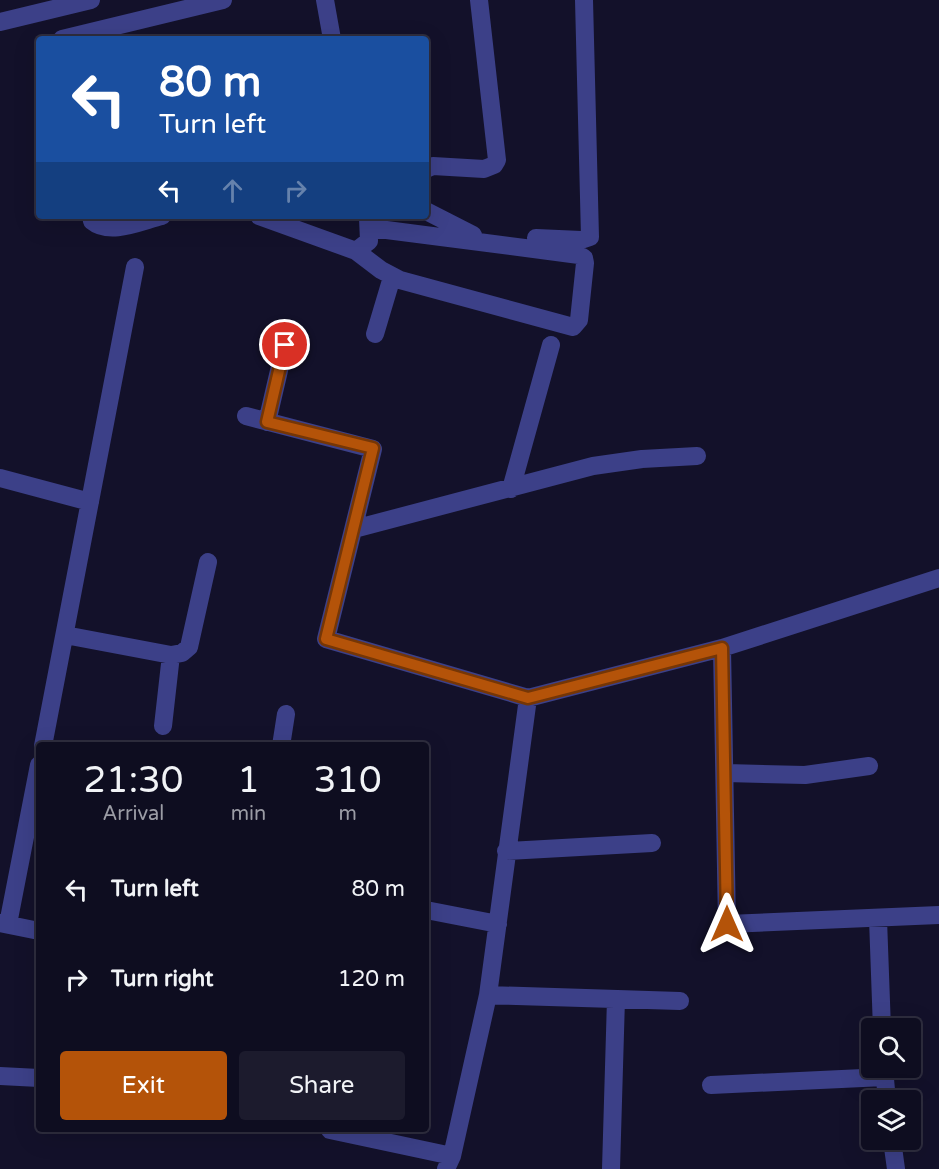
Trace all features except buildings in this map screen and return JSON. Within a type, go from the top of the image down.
[{"type":"street","points":[[0,22],[91,0]]},
{"type":"street","points":[[74,36],[223,0]]},
{"type":"street","points":[[325,0],[331,36]]},
{"type":"street","points":[[429,168],[433,166],[484,169],[494,165],[497,160],[479,0]]},
{"type":"street","points":[[429,214],[471,235],[581,240],[590,237],[585,0]]},
{"type":"street","points":[[92,219],[101,228],[110,228],[149,219]]},
{"type":"street","points":[[267,219],[356,251],[392,277],[573,327],[579,320],[585,263],[584,258],[579,255],[369,222],[369,241],[356,251]]},
{"type":"street","points":[[44,742],[135,267]]},
{"type":"street","points":[[375,334],[392,277]]},
{"type":"street","points":[[267,422],[285,345]]},
{"type":"street","points":[[512,489],[551,345]]},
{"type":"street","points":[[246,416],[373,448],[326,639],[528,698],[722,648],[939,578]]},
{"type":"street","points":[[354,529],[593,466],[642,459],[697,456]]},
{"type":"street","points":[[0,478],[90,502]]},
{"type":"street","points":[[65,635],[171,655],[182,653],[189,647],[208,562]]},
{"type":"street","points":[[722,648],[727,924],[939,915]]},
{"type":"street","points":[[163,726],[171,655]]},
{"type":"street","points":[[337,1132],[449,1163],[488,995],[528,698]]},
{"type":"street","points":[[282,742],[286,714]]},
{"type":"street","points":[[726,773],[805,775],[869,766]]},
{"type":"street","points":[[36,779],[4,923],[36,930]]},
{"type":"street","points":[[506,851],[651,843]]},
{"type":"street","points":[[429,911],[498,924]]},
{"type":"street","points":[[878,919],[882,1018]]},
{"type":"street","points":[[488,995],[680,1001]]},
{"type":"street","points":[[611,1169],[616,999]]},
{"type":"street","points":[[711,1085],[861,1074]]},
{"type":"street","points":[[0,1076],[36,1078]]},
{"type":"street","points":[[893,1150],[896,1169]]},
{"type":"route","points":[[285,345],[267,422],[373,448],[326,639],[528,698],[722,648],[727,924]]}]
